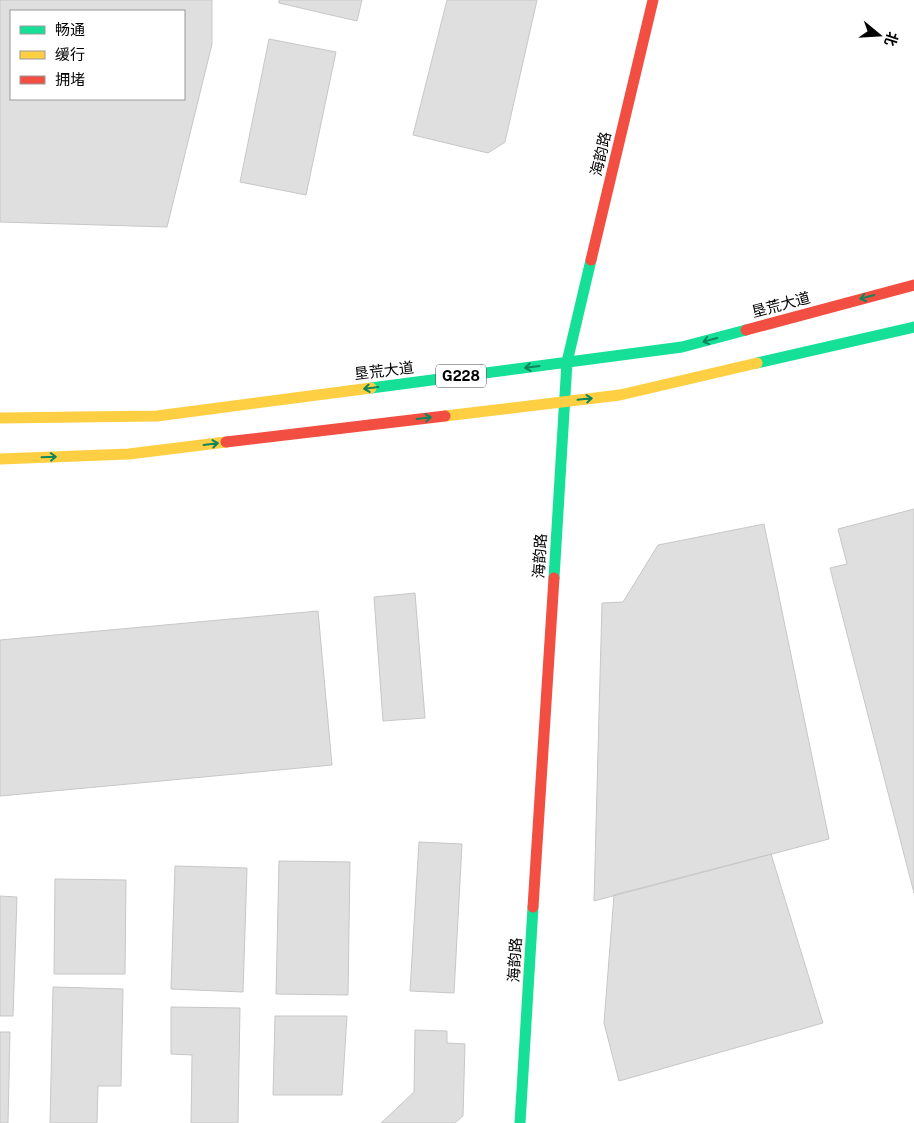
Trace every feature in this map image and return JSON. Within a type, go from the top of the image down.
[{"type":"main road","name":"海韵路","points":[[520,1123],[567,362],[653,0]]},
{"type":"main road","name":"垦荒大道","points":[[0,418],[157,416],[682,347],[914,284]]},
{"type":"main road","points":[[0,458],[129,454],[620,395],[914,326]]},
{"type":"building","points":[[0,0],[212,0],[212,44],[167,227],[0,222]]},
{"type":"building","points":[[279,0],[362,0],[357,21],[279,3]]},
{"type":"building","points":[[447,0],[537,0],[505,142],[488,153],[413,135]]},
{"type":"building","points":[[269,39],[336,52],[306,195],[240,182]]},
{"type":"building","points":[[914,509],[914,893],[830,568],[847,564],[838,529]]},
{"type":"building","points":[[764,524],[829,839],[594,901],[602,603],[623,602],[658,545]]},
{"type":"building","points":[[415,593],[425,718],[383,721],[374,597]]},
{"type":"building","points":[[318,611],[332,765],[0,796],[0,640]]},
{"type":"building","points":[[419,842],[462,844],[454,993],[410,991]]},
{"type":"building","points":[[771,854],[823,1023],[619,1081],[604,1023],[614,895]]},
{"type":"building","points":[[279,861],[350,862],[348,995],[276,994]]},
{"type":"building","points":[[175,866],[247,868],[243,992],[171,989]]},
{"type":"building","points":[[55,879],[126,880],[125,974],[54,974]]},
{"type":"building","points":[[0,896],[17,897],[13,1016],[0,1016]]},
{"type":"building","points":[[53,987],[123,989],[121,1086],[98,1086],[97,1123],[50,1123]]},
{"type":"building","points":[[171,1007],[240,1008],[238,1123],[191,1123],[192,1055],[171,1054]]},
{"type":"building","points":[[275,1016],[347,1016],[342,1095],[273,1095]]},
{"type":"building","points":[[415,1030],[447,1031],[447,1043],[465,1044],[463,1116],[455,1123],[381,1123],[414,1092]]},
{"type":"building","points":[[0,1032],[10,1032],[8,1123],[0,1123]]},
{"type":"traffic: fast","points":[[554,578],[567,362],[591,260]]},
{"type":"traffic: fast","points":[[757,363],[914,327]]},
{"type":"traffic: fast","points":[[371,388],[682,347],[746,330]]},
{"type":"traffic: fast","points":[[520,1123],[533,907]]},
{"type":"traffic: slow","points":[[445,416],[620,395],[757,363]]},
{"type":"traffic: slow","points":[[0,418],[157,416],[371,388]]},
{"type":"traffic: slow","points":[[0,459],[129,454],[226,442]]},
{"type":"traffic: jam","points":[[591,260],[653,0]]},
{"type":"traffic: jam","points":[[746,330],[914,285]]},
{"type":"traffic: jam","points":[[226,442],[445,416]]},
{"type":"traffic: jam","points":[[533,907],[554,578]]}]
